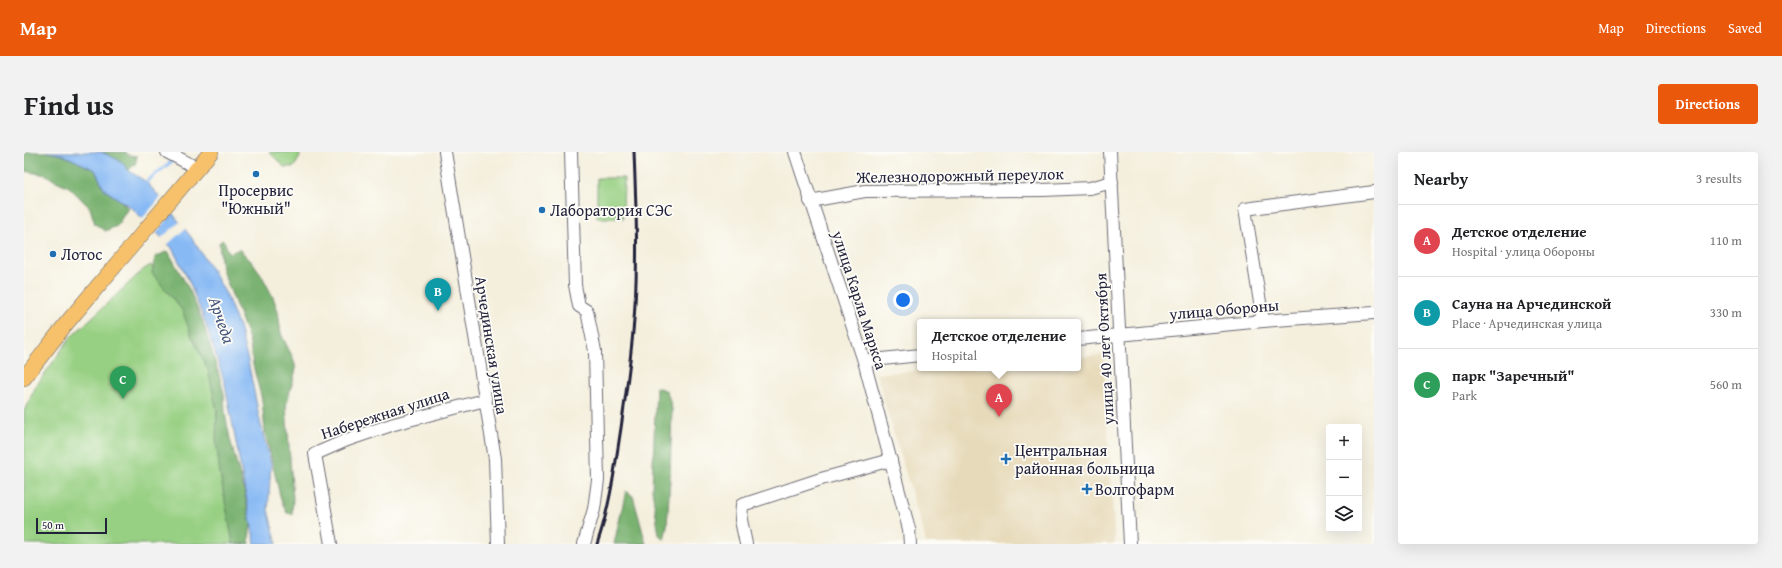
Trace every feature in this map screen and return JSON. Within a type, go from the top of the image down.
[{"type":"main road","points":[[24,378],[48,346],[211,152]]},
{"type":"street","points":[[167,152],[197,168]]},
{"type":"street","name":"Арчединская улица","points":[[446,152],[495,459],[498,544]]},
{"type":"street","points":[[571,152],[575,285],[579,306],[587,311],[595,351],[598,480],[594,509],[584,544]]},
{"type":"street","name":"улица Карла Маркса","points":[[795,152],[864,361],[909,529],[910,544]]},
{"type":"street","name":"улица 40 лет Октября","points":[[1110,152],[1130,544]]},
{"type":"street","name":"Железнодорожный переулок","points":[[810,201],[865,191],[1043,190],[1090,188],[1112,182]]},
{"type":"street","points":[[1263,321],[1245,208],[1374,192]]},
{"type":"street","name":"улица Обороны","points":[[1081,339],[1263,321],[1374,313]]},
{"type":"street","points":[[864,361],[917,355]]},
{"type":"street","name":"Набережная улица","points":[[331,544],[314,454],[347,440],[394,424],[485,400]]},
{"type":"street","points":[[746,544],[741,520],[742,505],[821,479],[891,460]]},
{"type":"shaded area","name":"Центральная районная больница","points":[[1103,355],[1115,544],[927,544],[876,374],[917,371],[1081,371],[1081,357]]},
{"type":"green space","points":[[24,152],[47,152],[63,155],[95,170],[105,190],[120,200],[128,208],[117,226],[105,231],[95,224],[90,208],[69,187],[47,175],[24,171]]},
{"type":"green space","points":[[101,152],[126,152],[128,155],[137,156],[135,165],[128,170],[121,161]]},
{"type":"green space","points":[[269,152],[299,152],[300,157],[294,167],[284,167]]},
{"type":"green space","points":[[597,178],[624,178],[623,218],[597,218]]},
{"type":"green space","points":[[222,240],[224,241],[228,251],[231,253],[239,249],[253,263],[261,274],[273,297],[278,311],[281,334],[293,358],[296,369],[286,406],[293,499],[292,514],[287,513],[281,500],[265,432],[262,400],[253,365],[249,339],[222,269],[219,243]]},
{"type":"green space","points":[[168,251],[190,291],[203,322],[219,375],[224,394],[225,413],[230,439],[244,490],[251,525],[249,539],[250,544],[233,544],[220,474],[216,440],[217,411],[208,370],[192,337],[182,310],[152,273],[155,257]]},
{"type":"green space","points":[[151,265],[185,311],[214,381],[217,416],[246,544],[24,544],[24,411],[36,386],[70,338],[144,269]]},
{"type":"green space","points":[[656,387],[667,391],[672,409],[670,480],[667,526],[664,540],[659,535],[652,489]]},
{"type":"green space","points":[[626,491],[633,496],[646,544],[614,544]]},
{"type":"water","name":"Арчеда","points":[[47,152],[101,152],[121,161],[128,170],[146,182],[159,196],[191,237],[211,268],[226,294],[239,327],[248,361],[261,426],[271,464],[268,510],[277,544],[255,544],[225,384],[206,324],[189,281],[172,248],[133,209],[105,190],[95,170],[63,155]]},
{"type":"pier","points":[[161,197],[173,212],[155,234],[141,220]]},
{"type":"pier","points":[[181,221],[186,228],[167,245],[160,239]]},
{"type":"waterway","points":[[146,182],[171,162]]},
{"type":"railway","points":[[597,544],[609,501],[614,472],[628,382],[633,335],[637,247],[634,152]]},
{"type":"place","name":"Просервис \"Южный\"","points":[[256,174]]},
{"type":"place","name":"Лаборатория СЭС","points":[[542,210]]},
{"type":"place","name":"Лотос","points":[[53,254]]},
{"type":"place","name":"Сауна на Арчединской","points":[[438,311]]},
{"type":"place","name":"парк \"Заречный\"","points":[[123,399]]},
{"type":"place","name":"Детское отделение","points":[[999,417]]},
{"type":"place","name":"Центральная районная больница","points":[[1006,459]]},
{"type":"place","name":"Волгофарм","points":[[1087,489]]}]
